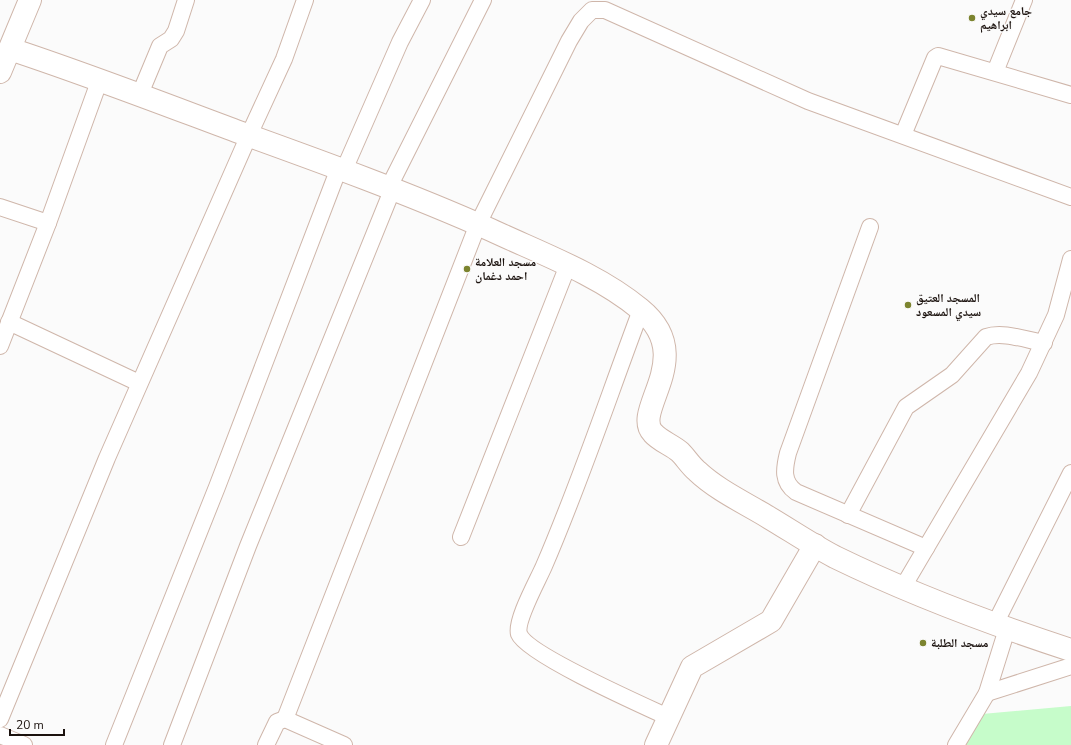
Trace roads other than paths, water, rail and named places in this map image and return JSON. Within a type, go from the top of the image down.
[{"type":"street","points":[[0,72],[5,48],[30,0]]},
{"type":"street","points":[[140,94],[160,46],[171,39],[176,31],[186,0]]},
{"type":"street","points":[[0,719],[47,600],[140,383],[249,135],[287,54],[305,0]]},
{"type":"street","points":[[114,745],[342,169],[400,42],[422,0]]},
{"type":"street","points":[[172,745],[248,546],[391,187],[483,0]]},
{"type":"street","points":[[995,72],[1024,0]]},
{"type":"street","points":[[285,719],[478,224],[569,41],[581,21],[592,10],[605,10],[808,101],[1071,197]]},
{"type":"street","points":[[5,48],[100,79],[391,187],[478,224],[568,265],[625,297],[658,327],[664,342],[666,358],[664,371],[649,418],[652,432],[683,455],[696,471],[711,482],[815,545],[903,587],[1001,627],[1071,650]]},
{"type":"street","points":[[902,135],[935,58],[941,57],[1071,95]]},
{"type":"street","points":[[0,346],[5,326],[48,223],[100,79]]},
{"type":"street","points":[[0,207],[48,223]]},
{"type":"street","points":[[870,227],[785,467],[786,482],[796,492],[926,548]]},
{"type":"street","points":[[903,587],[1000,423],[1044,344],[1056,315],[1071,259]]},
{"type":"street","points":[[461,537],[568,265]]},
{"type":"street","points":[[641,310],[553,544],[524,611],[519,630],[524,640],[569,669],[668,718]]},
{"type":"street","points":[[5,326],[140,383]]},
{"type":"street","points":[[848,515],[906,407],[952,375],[986,337],[992,335],[1006,336],[1044,344]]},
{"type":"street","points":[[956,745],[987,693],[1001,627],[1071,473]]},
{"type":"street","points":[[656,745],[690,671],[696,664],[772,621],[815,545]]},
{"type":"street","points":[[987,693],[1071,666]]},
{"type":"street","points":[[266,745],[275,725],[279,720],[285,719],[344,745]]},
{"type":"street","points":[[0,735],[24,745]]},
{"type":"place","name":"جامع سيدي ابراهيم","points":[[972,18]]},
{"type":"place","name":"مسجد العلامة احمد دغمان","points":[[467,269]]},
{"type":"place","name":"المسجد العتيق سيدي المسعود","points":[[908,305]]},
{"type":"place","name":"مسجد الطلبة","points":[[923,643]]}]
